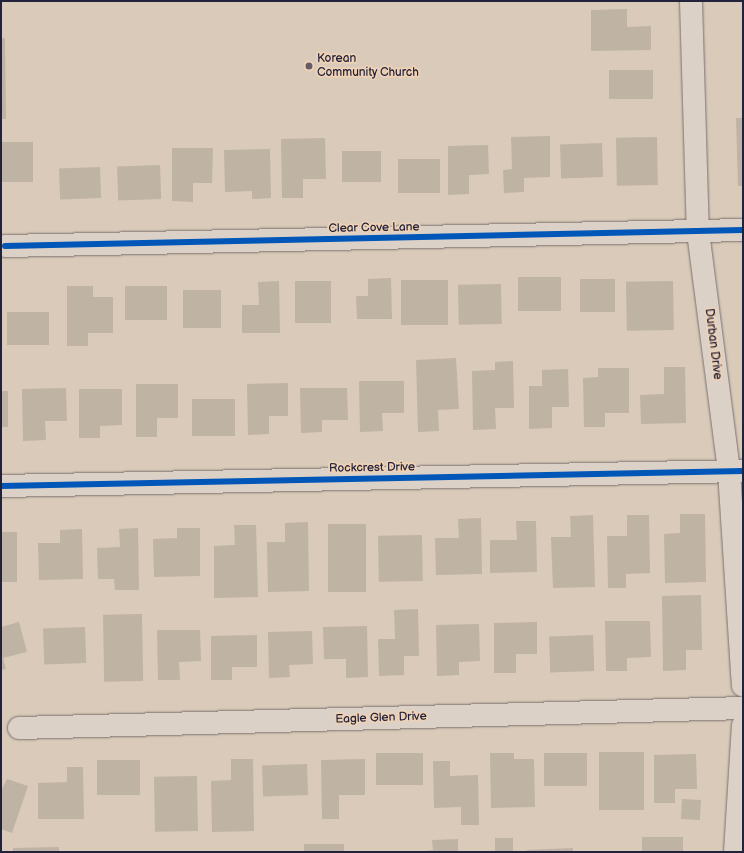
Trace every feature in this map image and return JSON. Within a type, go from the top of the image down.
[{"type":"street","name":"Durban Drive","points":[[691,1],[698,232],[736,471],[743,686]]},
{"type":"street","name":"Clear Cove Lane","points":[[5,246],[743,230]]},
{"type":"street","name":"Rockcrest Drive","points":[[1,486],[736,471]]},
{"type":"street","name":"Eagle Glen Drive","points":[[19,728],[743,708]]},
{"type":"street","points":[[735,852],[743,725]]},
{"type":"building","points":[[627,9],[627,27],[651,26],[651,50],[591,51],[591,10]]},
{"type":"building","points":[[1,38],[5,38],[6,119],[1,119]]},
{"type":"building","points":[[609,70],[653,70],[653,99],[609,99]]},
{"type":"building","points":[[736,118],[743,118],[743,186],[738,186]]},
{"type":"building","points":[[550,136],[550,177],[524,178],[524,192],[504,193],[503,170],[512,169],[511,137]]},
{"type":"building","points":[[657,137],[658,185],[617,186],[616,138]]},
{"type":"building","points":[[325,138],[326,179],[303,179],[303,198],[282,198],[281,139]]},
{"type":"building","points":[[1,142],[33,142],[33,182],[1,182]]},
{"type":"building","points":[[602,143],[603,177],[561,178],[560,144]]},
{"type":"building","points":[[488,145],[489,174],[469,175],[469,194],[448,195],[448,146]]},
{"type":"building","points":[[172,148],[213,148],[212,183],[193,183],[193,202],[172,201]]},
{"type":"building","points":[[270,149],[271,198],[252,199],[252,191],[225,192],[224,150]]},
{"type":"building","points":[[342,151],[381,151],[381,182],[342,182]]},
{"type":"building","points":[[398,159],[440,159],[440,193],[398,193]]},
{"type":"building","points":[[160,165],[161,199],[118,200],[117,167]]},
{"type":"building","points":[[100,167],[101,198],[60,199],[59,168]]},
{"type":"building","points":[[518,277],[561,277],[561,311],[518,311]]},
{"type":"building","points":[[391,278],[392,319],[357,319],[356,296],[368,296],[368,279]]},
{"type":"building","points":[[580,279],[615,279],[615,312],[580,312]]},
{"type":"building","points":[[401,280],[448,280],[448,325],[401,325]]},
{"type":"building","points":[[279,281],[280,333],[242,333],[242,305],[259,305],[258,282]]},
{"type":"building","points":[[295,281],[331,281],[331,323],[295,323]]},
{"type":"building","points":[[673,281],[674,330],[627,331],[626,282]]},
{"type":"building","points":[[501,284],[502,324],[459,325],[458,285]]},
{"type":"building","points":[[67,286],[93,286],[93,297],[113,297],[113,333],[88,333],[88,346],[67,346]]},
{"type":"building","points":[[125,286],[167,286],[167,320],[125,320]]},
{"type":"building","points":[[183,290],[221,290],[221,328],[183,328]]},
{"type":"building","points":[[7,312],[49,312],[49,345],[7,345]]},
{"type":"building","points":[[456,358],[459,409],[438,410],[439,431],[418,432],[416,360]]},
{"type":"building","points":[[513,361],[514,408],[495,408],[496,429],[473,430],[472,371],[495,370],[495,362]]},
{"type":"building","points":[[664,367],[685,367],[686,423],[641,424],[640,395],[664,394]]},
{"type":"building","points":[[598,368],[629,368],[629,413],[605,413],[605,427],[584,427],[583,378],[598,377]]},
{"type":"building","points":[[568,369],[569,407],[552,407],[552,428],[529,429],[529,386],[542,386],[542,370]]},
{"type":"building","points":[[359,381],[404,381],[404,413],[382,413],[383,431],[360,432]]},
{"type":"building","points":[[288,383],[288,416],[269,416],[269,434],[248,435],[247,384]]},
{"type":"building","points":[[136,384],[178,384],[178,418],[157,418],[157,437],[136,437]]},
{"type":"building","points":[[66,388],[67,421],[45,421],[46,440],[23,441],[22,389]]},
{"type":"building","points":[[300,388],[347,388],[348,420],[322,420],[322,432],[301,433]]},
{"type":"building","points":[[79,389],[122,389],[122,425],[100,426],[100,438],[79,438]]},
{"type":"building","points":[[1,391],[8,391],[8,427],[1,427]]},
{"type":"building","points":[[192,399],[235,399],[235,436],[192,436]]},
{"type":"building","points":[[680,514],[705,514],[706,582],[665,583],[664,534],[680,533]]},
{"type":"building","points":[[593,515],[595,587],[553,588],[551,537],[571,537],[570,516]]},
{"type":"building","points":[[627,515],[649,515],[650,573],[626,574],[626,588],[608,588],[607,536],[627,536]]},
{"type":"building","points":[[481,518],[482,574],[436,575],[435,538],[459,538],[458,519]]},
{"type":"building","points":[[516,521],[536,521],[537,572],[490,573],[490,540],[517,540]]},
{"type":"building","points":[[308,522],[309,591],[268,592],[267,542],[285,542],[285,523]]},
{"type":"building","points":[[328,524],[366,524],[366,592],[328,592]]},
{"type":"building","points":[[234,525],[256,525],[258,597],[214,598],[214,546],[235,545]]},
{"type":"building","points":[[138,528],[139,590],[115,590],[114,579],[98,579],[97,548],[120,547],[119,529]]},
{"type":"building","points":[[177,528],[200,528],[200,576],[154,577],[153,539],[177,538]]},
{"type":"building","points":[[82,529],[83,579],[39,580],[38,543],[60,543],[60,530]]},
{"type":"building","points":[[1,532],[17,532],[17,582],[1,582]]},
{"type":"building","points":[[422,535],[423,581],[379,582],[378,536]]},
{"type":"building","points":[[701,595],[702,650],[686,650],[686,670],[663,671],[662,596]]},
{"type":"building","points":[[418,609],[419,656],[404,656],[404,675],[379,676],[378,639],[395,639],[394,610]]},
{"type":"building","points":[[142,614],[143,681],[104,682],[103,615]]},
{"type":"building","points":[[605,621],[650,621],[651,657],[627,658],[627,671],[606,671]]},
{"type":"building","points":[[19,622],[27,652],[3,658],[6,669],[1,670],[1,627]]},
{"type":"building","points":[[537,622],[537,654],[516,654],[516,673],[494,673],[494,623]]},
{"type":"building","points":[[479,624],[480,661],[459,662],[459,675],[437,676],[436,625]]},
{"type":"building","points":[[367,626],[368,677],[346,678],[346,659],[324,659],[323,627]]},
{"type":"building","points":[[85,627],[86,663],[44,664],[43,628]]},
{"type":"building","points":[[157,630],[200,630],[201,661],[179,662],[180,680],[158,680]]},
{"type":"building","points":[[312,631],[313,664],[289,665],[290,677],[269,678],[268,632]]},
{"type":"building","points":[[257,635],[257,667],[232,667],[232,680],[211,680],[211,636]]},
{"type":"building","points":[[593,635],[594,671],[550,673],[549,637]]},
{"type":"building","points":[[599,752],[644,752],[644,810],[599,810]]},
{"type":"building","points":[[376,753],[423,753],[423,785],[376,785]]},
{"type":"building","points":[[490,753],[514,753],[514,759],[534,759],[535,807],[491,808]]},
{"type":"building","points":[[544,753],[587,753],[587,786],[544,786]]},
{"type":"building","points":[[696,754],[697,789],[675,789],[675,803],[654,803],[654,755]]},
{"type":"building","points":[[231,759],[253,759],[254,831],[212,832],[211,781],[231,780]]},
{"type":"building","points":[[365,759],[365,795],[339,795],[339,819],[322,819],[321,760]]},
{"type":"building","points":[[97,760],[140,760],[140,795],[97,795]]},
{"type":"building","points":[[433,761],[450,761],[450,776],[478,775],[479,825],[461,825],[461,807],[434,808]]},
{"type":"building","points":[[307,764],[308,795],[263,797],[262,766]]},
{"type":"building","points":[[67,767],[83,767],[84,819],[38,819],[38,783],[67,782]]},
{"type":"building","points":[[197,776],[198,831],[155,832],[154,777]]},
{"type":"building","points":[[7,779],[28,786],[12,833],[1,829],[1,791]]},
{"type":"building","points":[[682,799],[701,800],[700,820],[681,819]]},
{"type":"building","points":[[642,837],[683,837],[683,852],[642,852]]},
{"type":"building","points":[[495,838],[513,838],[513,852],[495,852]]},
{"type":"building","points":[[458,839],[458,852],[417,852],[433,850],[432,840]]},
{"type":"building","points":[[304,844],[344,844],[344,852],[304,852]]},
{"type":"building","points":[[59,847],[59,852],[13,852],[13,848]]},
{"type":"building","points":[[573,848],[573,852],[527,852],[527,850]]},
{"type":"cycle path","points":[[5,246],[743,230]]},
{"type":"cycle path","points":[[1,486],[743,471]]},
{"type":"place","name":"Korean Community Church","points":[[309,66]]}]
